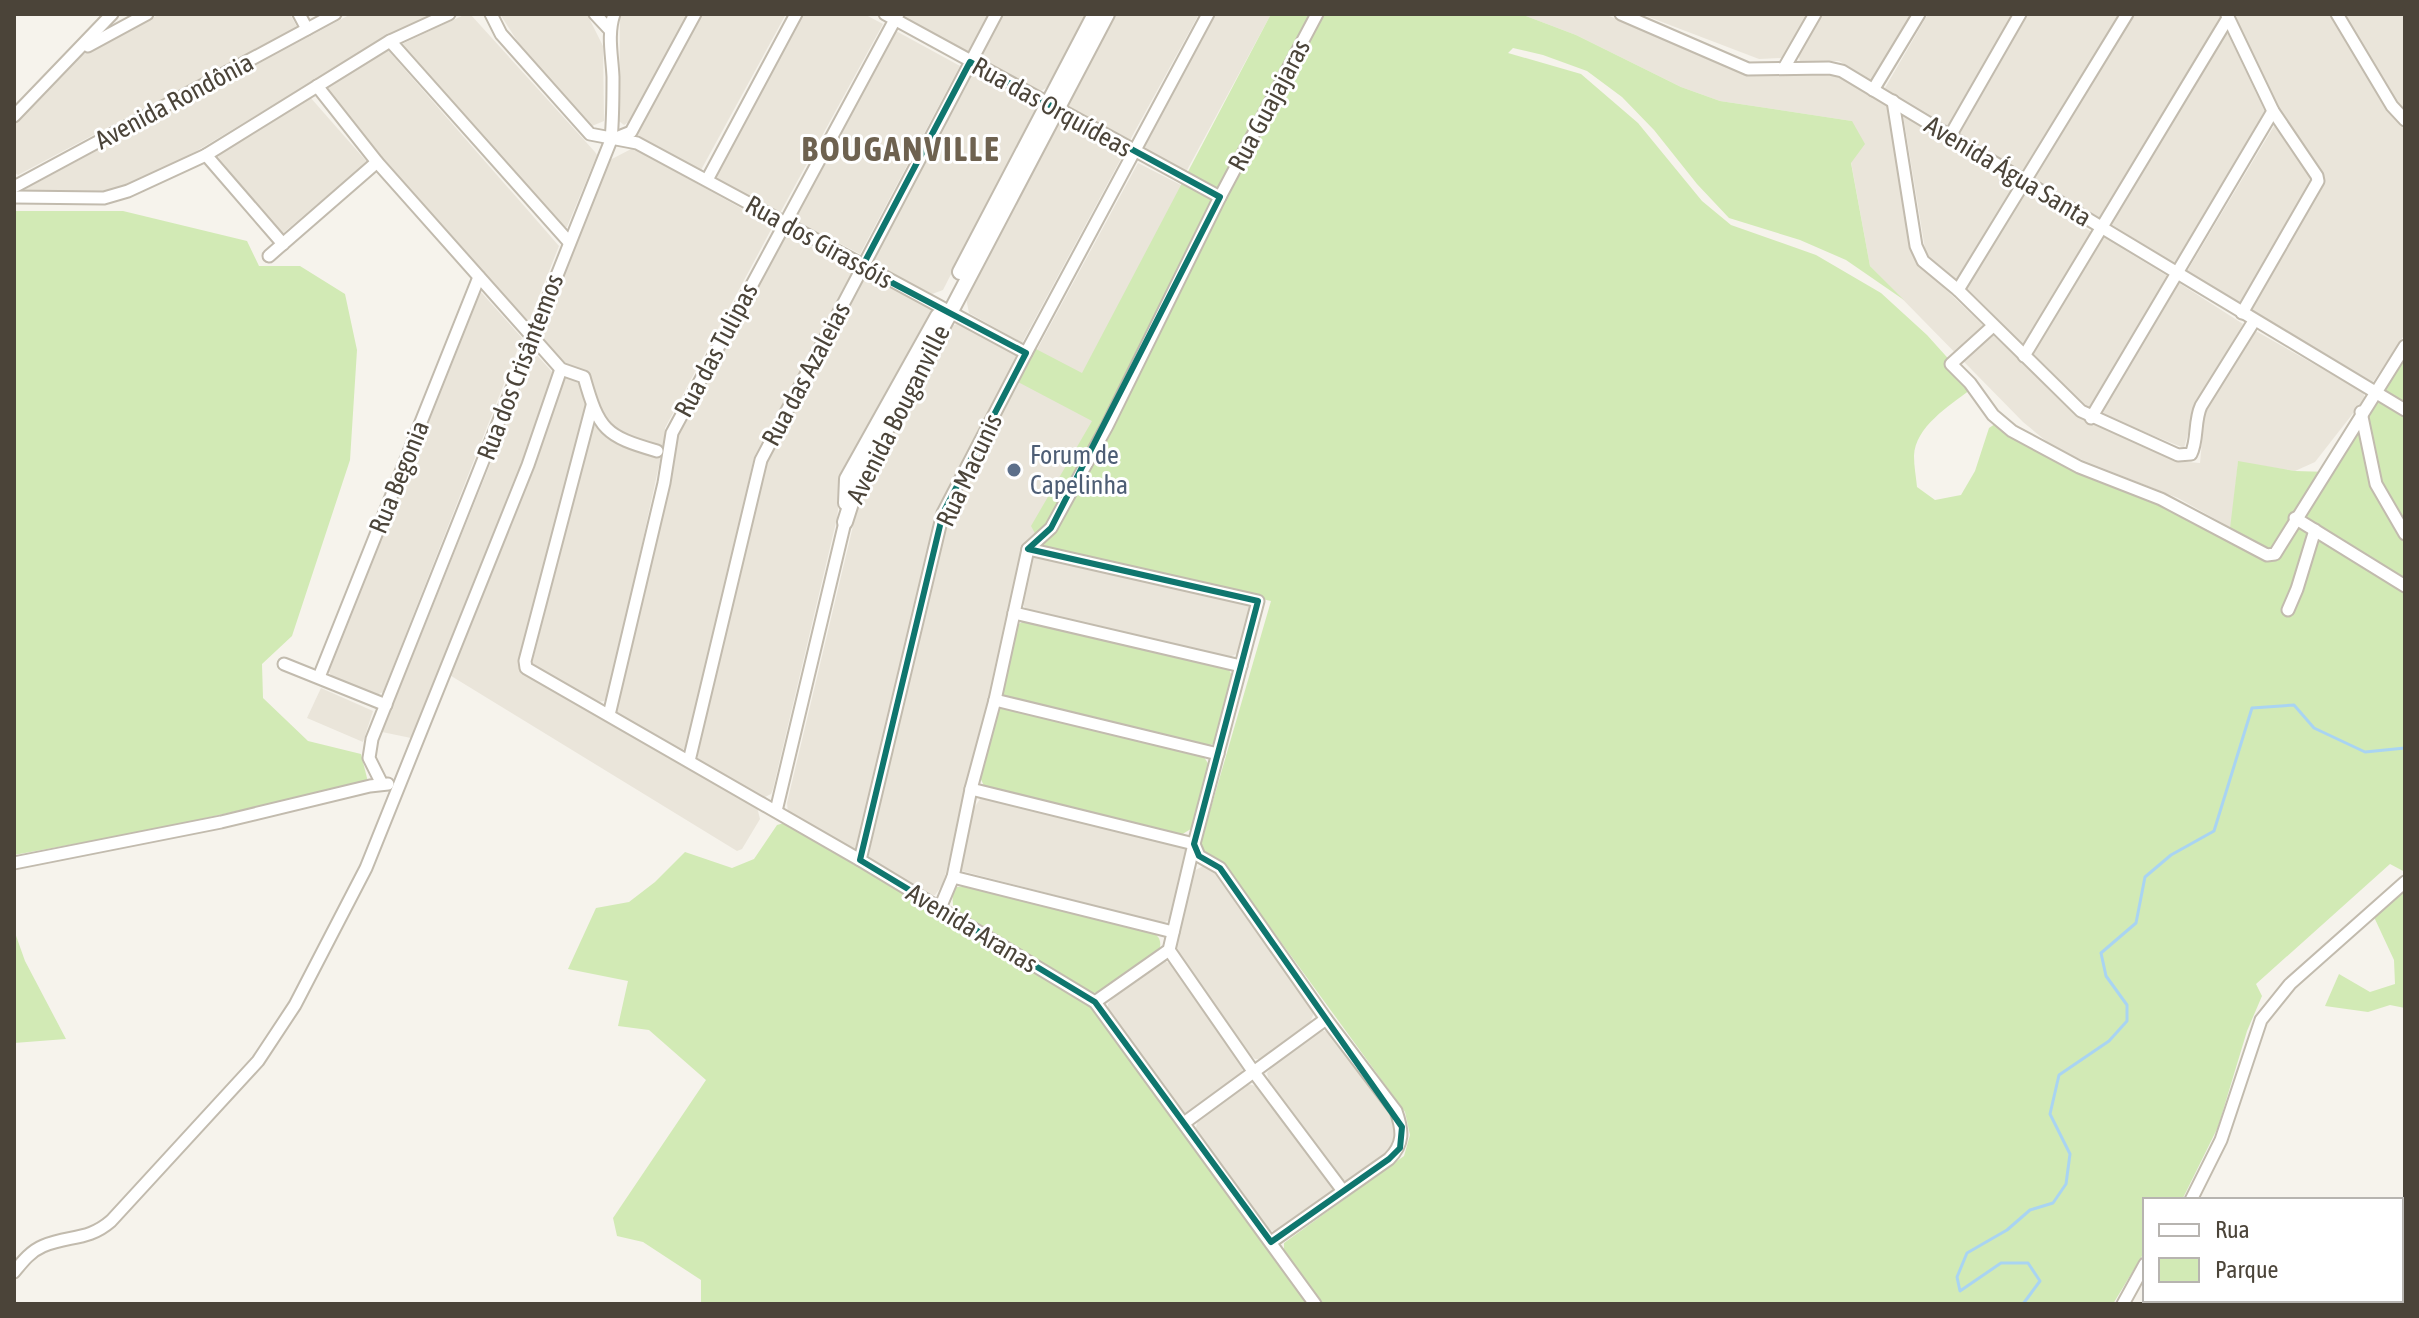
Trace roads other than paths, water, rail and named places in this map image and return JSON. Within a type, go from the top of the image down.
[{"type":"street","points":[[14,116],[112,14]]},
{"type":"street","points":[[78,51],[147,14]]},
{"type":"street","points":[[299,14],[307,29]]},
{"type":"street","name":"Avenida Rondônia","points":[[15,188],[335,14]]},
{"type":"street","points":[[15,188],[104,198],[128,191],[206,155],[390,41],[449,14]]},
{"type":"street","name":"Rua dos Girassóis","points":[[491,14],[501,34],[590,134],[637,143],[1026,353]]},
{"type":"street","points":[[595,14],[609,29]]},
{"type":"street","points":[[611,140],[609,29],[614,14]]},
{"type":"street","name":"Rua dos Crisântemos","points":[[382,784],[369,758],[372,739],[569,242],[611,140],[631,132],[695,14]]},
{"type":"street","points":[[707,180],[796,14]]},
{"type":"street","name":"Rua das Azaleias","points":[[689,761],[761,460],[996,14]]},
{"type":"street","name":"Avenida Bouganville","points":[[845,522],[847,479],[946,311],[1095,14]]},
{"type":"street","name":"Avenida Bouganville","points":[[1051,105],[1107,14]]},
{"type":"street","name":"Rua Macunis","points":[[860,860],[943,513],[1208,14]]},
{"type":"street","name":"Rua Guajajaras","points":[[1028,549],[1051,528],[1107,426],[1220,197],[1317,14]]},
{"type":"street","name":"Avenida Água Santa","points":[[1621,14],[1748,69],[1835,69],[2405,410]]},
{"type":"street","points":[[1784,68],[1815,14]]},
{"type":"street","points":[[1873,90],[1919,14]]},
{"type":"street","points":[[1950,136],[2020,14]]},
{"type":"street","points":[[1958,290],[2127,14]]},
{"type":"street","points":[[2337,14],[2392,106],[2405,120]]},
{"type":"street","name":"Rua das Orquídeas","points":[[893,16],[970,62],[1220,197]]},
{"type":"street","name":"Rua das Tulipas","points":[[609,715],[664,483],[672,433],[893,16]]},
{"type":"street","points":[[2227,16],[2273,111],[2318,181],[2242,313]]},
{"type":"street","points":[[2024,356],[2227,16]]},
{"type":"street","points":[[390,41],[569,242]]},
{"type":"street","points":[[317,86],[377,162],[561,369],[584,377],[592,406],[607,430],[620,440],[657,451]]},
{"type":"street","points":[[1893,101],[1916,246],[1923,261],[1958,290],[2072,405],[2091,418],[2178,455],[2191,454],[2194,449],[2195,417],[2254,321]]},
{"type":"street","points":[[2091,418],[2273,111]]},
{"type":"street","points":[[206,155],[283,244]]},
{"type":"street","points":[[269,256],[377,162]]},
{"type":"street","name":"Rua Begonia","points":[[319,677],[479,277]]},
{"type":"street","points":[[1993,326],[1951,364],[1970,383],[1993,415],[2012,431],[2079,467],[2161,499],[2267,555],[2275,554],[2405,346]]},
{"type":"street","points":[[14,1272],[29,1254],[42,1246],[86,1237],[101,1229],[141,1191],[258,1061],[295,1005],[366,868],[528,465],[561,369]]},
{"type":"street","name":"Avenida Aranas","points":[[592,406],[525,661],[526,668],[860,860],[1095,1002],[1315,1304]]},
{"type":"street","points":[[2361,412],[2376,484],[2405,534]]},
{"type":"street","points":[[2295,518],[2405,586]]},
{"type":"street","points":[[776,811],[845,522]]},
{"type":"street","points":[[2288,610],[2315,530]]},
{"type":"street","points":[[940,908],[953,877],[1028,549],[1258,601],[1169,950],[1095,1002]]},
{"type":"street","points":[[1014,613],[1241,666]]},
{"type":"street","points":[[284,664],[386,705]]},
{"type":"street","points":[[995,700],[1218,754]]},
{"type":"street","points":[[14,863],[221,822],[382,784],[400,785]]},
{"type":"street","points":[[971,789],[1194,844]]},
{"type":"street","points":[[1194,844],[1199,856],[1220,868],[1326,1019],[1396,1111],[1402,1127],[1400,1148],[1389,1159],[1271,1242]]},
{"type":"street","points":[[953,877],[1173,932]]},
{"type":"street","points":[[2192,1198],[2221,1140],[2261,1020],[2290,984],[2405,882]]},
{"type":"street","points":[[1169,950],[1253,1071],[1343,1191]]},
{"type":"street","points":[[1184,1123],[1326,1019]]},
{"type":"street","points":[[2123,1304],[2143,1268]]},
{"type":"waterway","points":[[2023,1304],[2040,1281],[2028,1263],[2001,1263],[1960,1291],[1957,1277],[1967,1253],[2007,1230],[2030,1210],[2053,1203],[2066,1184],[2070,1154],[2050,1114],[2059,1075],[2109,1041],[2127,1021],[2127,1005],[2106,976],[2101,953],[2136,923],[2145,877],[2171,855],[2214,831],[2252,708],[2294,705],[2314,728],[2365,752],[2405,748]]},
{"type":"place","name":"Forum de Capelinha","points":[[1014,470]]},
{"type":"district","name":"BOUGANVILLE","points":[[901,148]]}]
